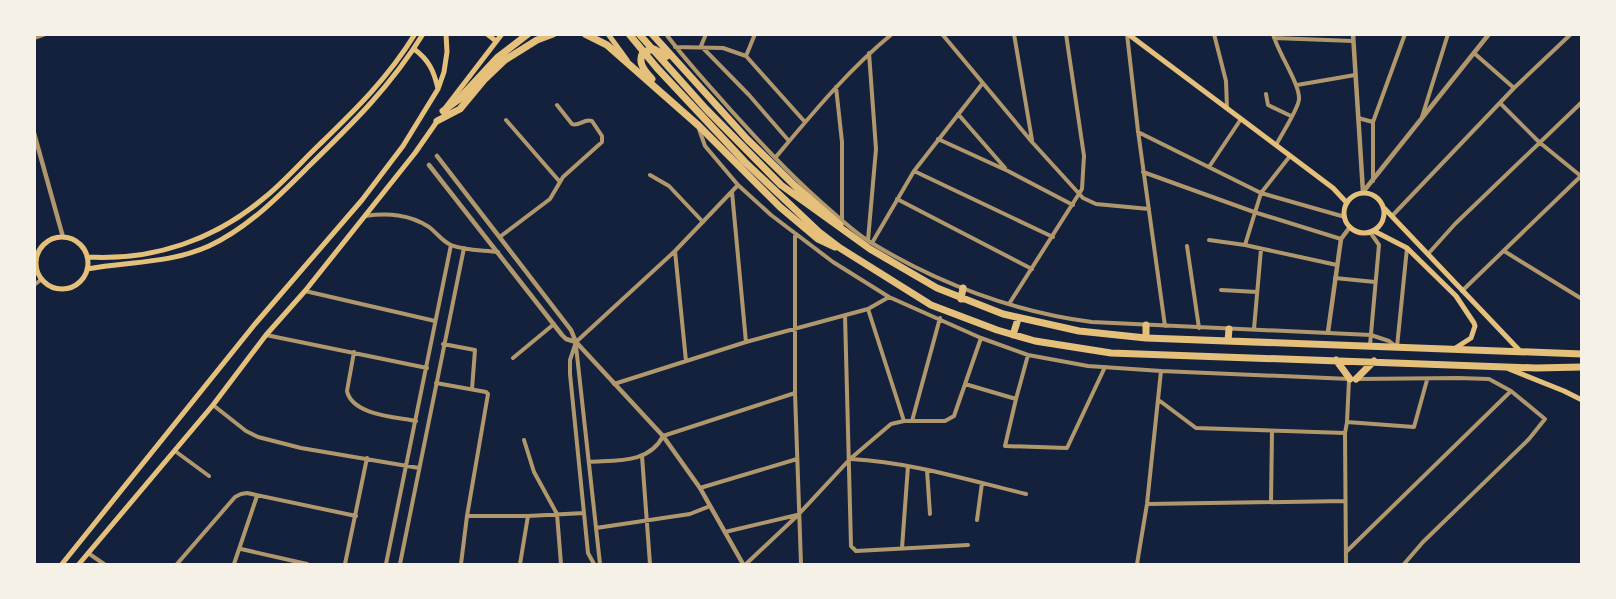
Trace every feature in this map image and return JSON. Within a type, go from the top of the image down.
[{"type":"highway","points":[[443,111],[458,100],[498,57],[528,34]]},
{"type":"highway","points":[[437,121],[460,109],[484,80],[505,60],[537,40],[553,34]]},
{"type":"highway","points":[[585,34],[607,45],[632,66],[699,126],[757,186],[795,220],[824,243],[840,248]]},
{"type":"highway","points":[[629,34],[704,118],[814,228],[840,248],[931,305],[1013,335],[1055,345],[1111,353],[1504,367],[1581,367]]},
{"type":"highway","points":[[639,34],[699,101],[781,185],[849,236],[937,288],[1018,319],[1088,333],[1146,338],[1581,354]]},
{"type":"highway","points":[[652,34],[674,61],[772,164],[836,221],[849,236]]},
{"type":"highway","points":[[667,98],[642,66],[641,55],[645,50],[654,49],[674,61]]},
{"type":"highway","points":[[688,76],[695,70]]},
{"type":"highway","points":[[961,299],[963,288]]},
{"type":"highway","points":[[1013,335],[1018,319]]},
{"type":"highway","points":[[1146,325],[1146,338]]},
{"type":"highway","points":[[1228,341],[1229,329]]},
{"type":"highway","points":[[1336,360],[1353,379],[1374,362]]},
{"type":"main road","points":[[87,257],[136,256],[158,252],[196,241],[233,221],[267,196],[356,109],[386,78],[415,34]]},
{"type":"main road","points":[[87,269],[160,260],[198,250],[216,242],[249,221],[271,203],[378,97],[423,34]]},
{"type":"main road","points":[[62,564],[255,324],[362,200],[403,146],[438,89],[444,72],[447,52],[446,34]]},
{"type":"main road","points":[[487,34],[496,41]]},
{"type":"main road","points":[[79,564],[213,405],[266,335],[365,217],[502,34]]},
{"type":"main road","points":[[608,34],[632,66]]},
{"type":"main road","points":[[1128,34],[1333,188],[1347,203]]},
{"type":"main road","points":[[414,49],[430,64],[438,89]]},
{"type":"main road","points":[[356,109],[362,114]]},
{"type":"main road","points":[[1333,188],[1352,196]]},
{"type":"main road","points":[[1453,349],[1472,338],[1475,326],[1473,319],[1456,297],[1407,248],[1372,231],[1360,232],[1350,227],[1345,217],[1347,203],[1352,196],[1363,192],[1377,196],[1384,208],[1521,352]]},
{"type":"main road","points":[[1372,231],[1384,218],[1384,208]]},
{"type":"main road","points":[[63,237],[78,243],[87,257],[87,269],[79,283],[72,287],[56,288],[42,279],[35,265],[41,248],[47,242],[63,237]]},
{"type":"main road","points":[[1456,297],[1462,291]]},
{"type":"main road","points":[[1504,367],[1581,400]]},
{"type":"street","points":[[34,38],[45,34]]},
{"type":"street","points":[[666,34],[695,70],[775,158],[798,182],[842,220],[870,242],[927,273],[1009,304],[1067,318],[1146,325],[1371,335],[1380,337],[1397,347],[1407,248]]},
{"type":"street","points":[[701,46],[706,34]]},
{"type":"street","points":[[746,56],[755,34]]},
{"type":"street","points":[[775,158],[836,87],[869,53],[892,34]]},
{"type":"street","points":[[942,34],[982,84],[1079,195],[1096,204],[1149,208]]},
{"type":"street","points":[[1014,34],[1032,142]]},
{"type":"street","points":[[1009,304],[1082,189],[1084,156],[1066,34]]},
{"type":"street","points":[[1128,34],[1143,172],[1165,326]]},
{"type":"street","points":[[1214,34],[1226,81],[1227,108]]},
{"type":"street","points":[[1353,34],[1363,192]]},
{"type":"street","points":[[1373,181],[1373,122],[1406,34]]},
{"type":"street","points":[[1421,118],[1448,34]]},
{"type":"street","points":[[1363,192],[1489,34]]},
{"type":"street","points":[[1392,216],[1514,88],[1571,34]]},
{"type":"street","points":[[1276,145],[1296,110],[1299,99],[1297,85],[1284,64],[1274,36],[1353,41]]},
{"type":"street","points":[[701,46],[749,95],[789,141]]},
{"type":"street","points":[[675,47],[723,48],[746,56],[805,122]]},
{"type":"street","points":[[869,53],[876,149],[870,242]]},
{"type":"street","points":[[1474,53],[1514,88]]},
{"type":"street","points":[[1297,85],[1356,75]]},
{"type":"street","points":[[870,242],[914,171],[982,84]]},
{"type":"street","points":[[836,87],[842,142],[842,220]]},
{"type":"street","points":[[1266,94],[1268,105],[1291,116]]},
{"type":"street","points":[[1428,254],[1455,224],[1581,102]]},
{"type":"street","points":[[1462,291],[1581,176],[1539,142],[1500,103]]},
{"type":"street","points":[[501,236],[550,199],[560,182],[601,144],[603,139],[592,121],[572,124],[557,105]]},
{"type":"street","points":[[958,114],[1008,171]]},
{"type":"street","points":[[1358,118],[1373,122]]},
{"type":"street","points":[[1209,167],[1241,119]]},
{"type":"street","points":[[506,120],[560,182]]},
{"type":"street","points":[[699,126],[705,146],[738,185],[795,235],[848,272],[889,297],[981,338],[1028,355],[1105,367],[1161,372],[1353,379],[1489,379],[1511,391],[1545,419],[1529,439],[1423,542],[1404,564]]},
{"type":"street","points":[[1138,132],[1261,193],[1345,217]]},
{"type":"street","points":[[34,133],[63,237]]},
{"type":"street","points":[[938,139],[1008,171],[1073,205]]},
{"type":"street","points":[[437,156],[501,236],[571,330],[576,342],[600,564]]},
{"type":"street","points":[[1245,245],[1261,193],[1290,156]]},
{"type":"street","points":[[429,165],[566,339],[576,342],[663,436],[700,488],[745,564],[798,515],[850,459],[891,424],[951,420],[957,413],[981,338]]},
{"type":"street","points":[[914,171],[1053,237]]},
{"type":"street","points":[[1143,172],[1254,212],[1341,239]]},
{"type":"street","points":[[650,175],[669,186],[703,222]]},
{"type":"street","points":[[594,564],[588,553],[569,366],[576,342],[675,251],[738,185]]},
{"type":"street","points":[[732,192],[746,342]]},
{"type":"street","points":[[461,204],[469,197]]},
{"type":"street","points":[[897,199],[1032,269]]},
{"type":"street","points":[[365,217],[388,214],[408,218],[429,227],[451,245],[499,252]]},
{"type":"street","points":[[1328,333],[1341,239],[1350,227]]},
{"type":"street","points":[[1370,346],[1378,245],[1372,231]]},
{"type":"street","points":[[795,235],[795,393],[801,564]]},
{"type":"street","points":[[1209,240],[1245,245],[1337,265]]},
{"type":"street","points":[[386,564],[451,245]]},
{"type":"street","points":[[1186,246],[1199,328]]},
{"type":"street","points":[[400,564],[464,248]]},
{"type":"street","points":[[1254,329],[1261,249]]},
{"type":"street","points":[[675,251],[686,361]]},
{"type":"street","points":[[1504,251],[1581,298]]},
{"type":"street","points":[[1334,278],[1376,282]]},
{"type":"street","points":[[34,285],[42,279]]},
{"type":"street","points":[[1221,290],[1257,292]]},
{"type":"street","points":[[305,291],[435,321]]},
{"type":"street","points":[[614,384],[746,342],[868,309],[889,297]]},
{"type":"street","points":[[868,309],[904,422]]},
{"type":"street","points":[[845,315],[851,546],[856,551],[968,545]]},
{"type":"street","points":[[912,421],[940,318]]},
{"type":"street","points":[[513,358],[554,324]]},
{"type":"street","points":[[266,335],[427,368]]},
{"type":"street","points":[[443,345],[475,350],[472,389]]},
{"type":"street","points":[[354,352],[348,396],[369,412],[416,421]]},
{"type":"street","points":[[1028,355],[1005,446],[1067,448],[1105,367]]},
{"type":"street","points":[[1137,564],[1147,504],[1161,372]]},
{"type":"street","points":[[1346,564],[1345,433],[1353,379]]},
{"type":"street","points":[[1347,422],[1414,428],[1427,379]]},
{"type":"street","points":[[436,383],[488,394],[461,564]]},
{"type":"street","points":[[965,384],[1016,399]]},
{"type":"street","points":[[1346,552],[1511,391]]},
{"type":"street","points":[[589,462],[642,456],[659,444],[663,436],[795,393]]},
{"type":"street","points":[[1159,400],[1196,428],[1345,433]]},
{"type":"street","points":[[213,405],[246,431],[258,437],[301,448],[419,468]]},
{"type":"street","points":[[1271,502],[1272,431]]},
{"type":"street","points":[[524,440],[534,472],[557,514],[561,564]]},
{"type":"street","points":[[175,451],[208,476]]},
{"type":"street","points":[[642,456],[650,564]]},
{"type":"street","points":[[345,564],[367,458]]},
{"type":"street","points":[[700,488],[797,459]]},
{"type":"street","points":[[850,459],[908,466],[1026,494]]},
{"type":"street","points":[[902,548],[908,466]]},
{"type":"street","points":[[927,470],[930,514]]},
{"type":"street","points":[[581,483],[591,481]]},
{"type":"street","points":[[977,520],[982,483]]},
{"type":"street","points":[[177,564],[238,495],[244,493],[356,516]]},
{"type":"street","points":[[234,564],[241,549],[256,496]]},
{"type":"street","points":[[1147,504],[1345,501]]},
{"type":"street","points":[[596,528],[690,514],[710,506]]},
{"type":"street","points":[[467,516],[584,513]]},
{"type":"street","points":[[725,532],[798,515]]},
{"type":"street","points":[[520,564],[528,516]]},
{"type":"street","points":[[241,549],[307,564]]},
{"type":"street","points":[[88,553],[104,564]]}]
